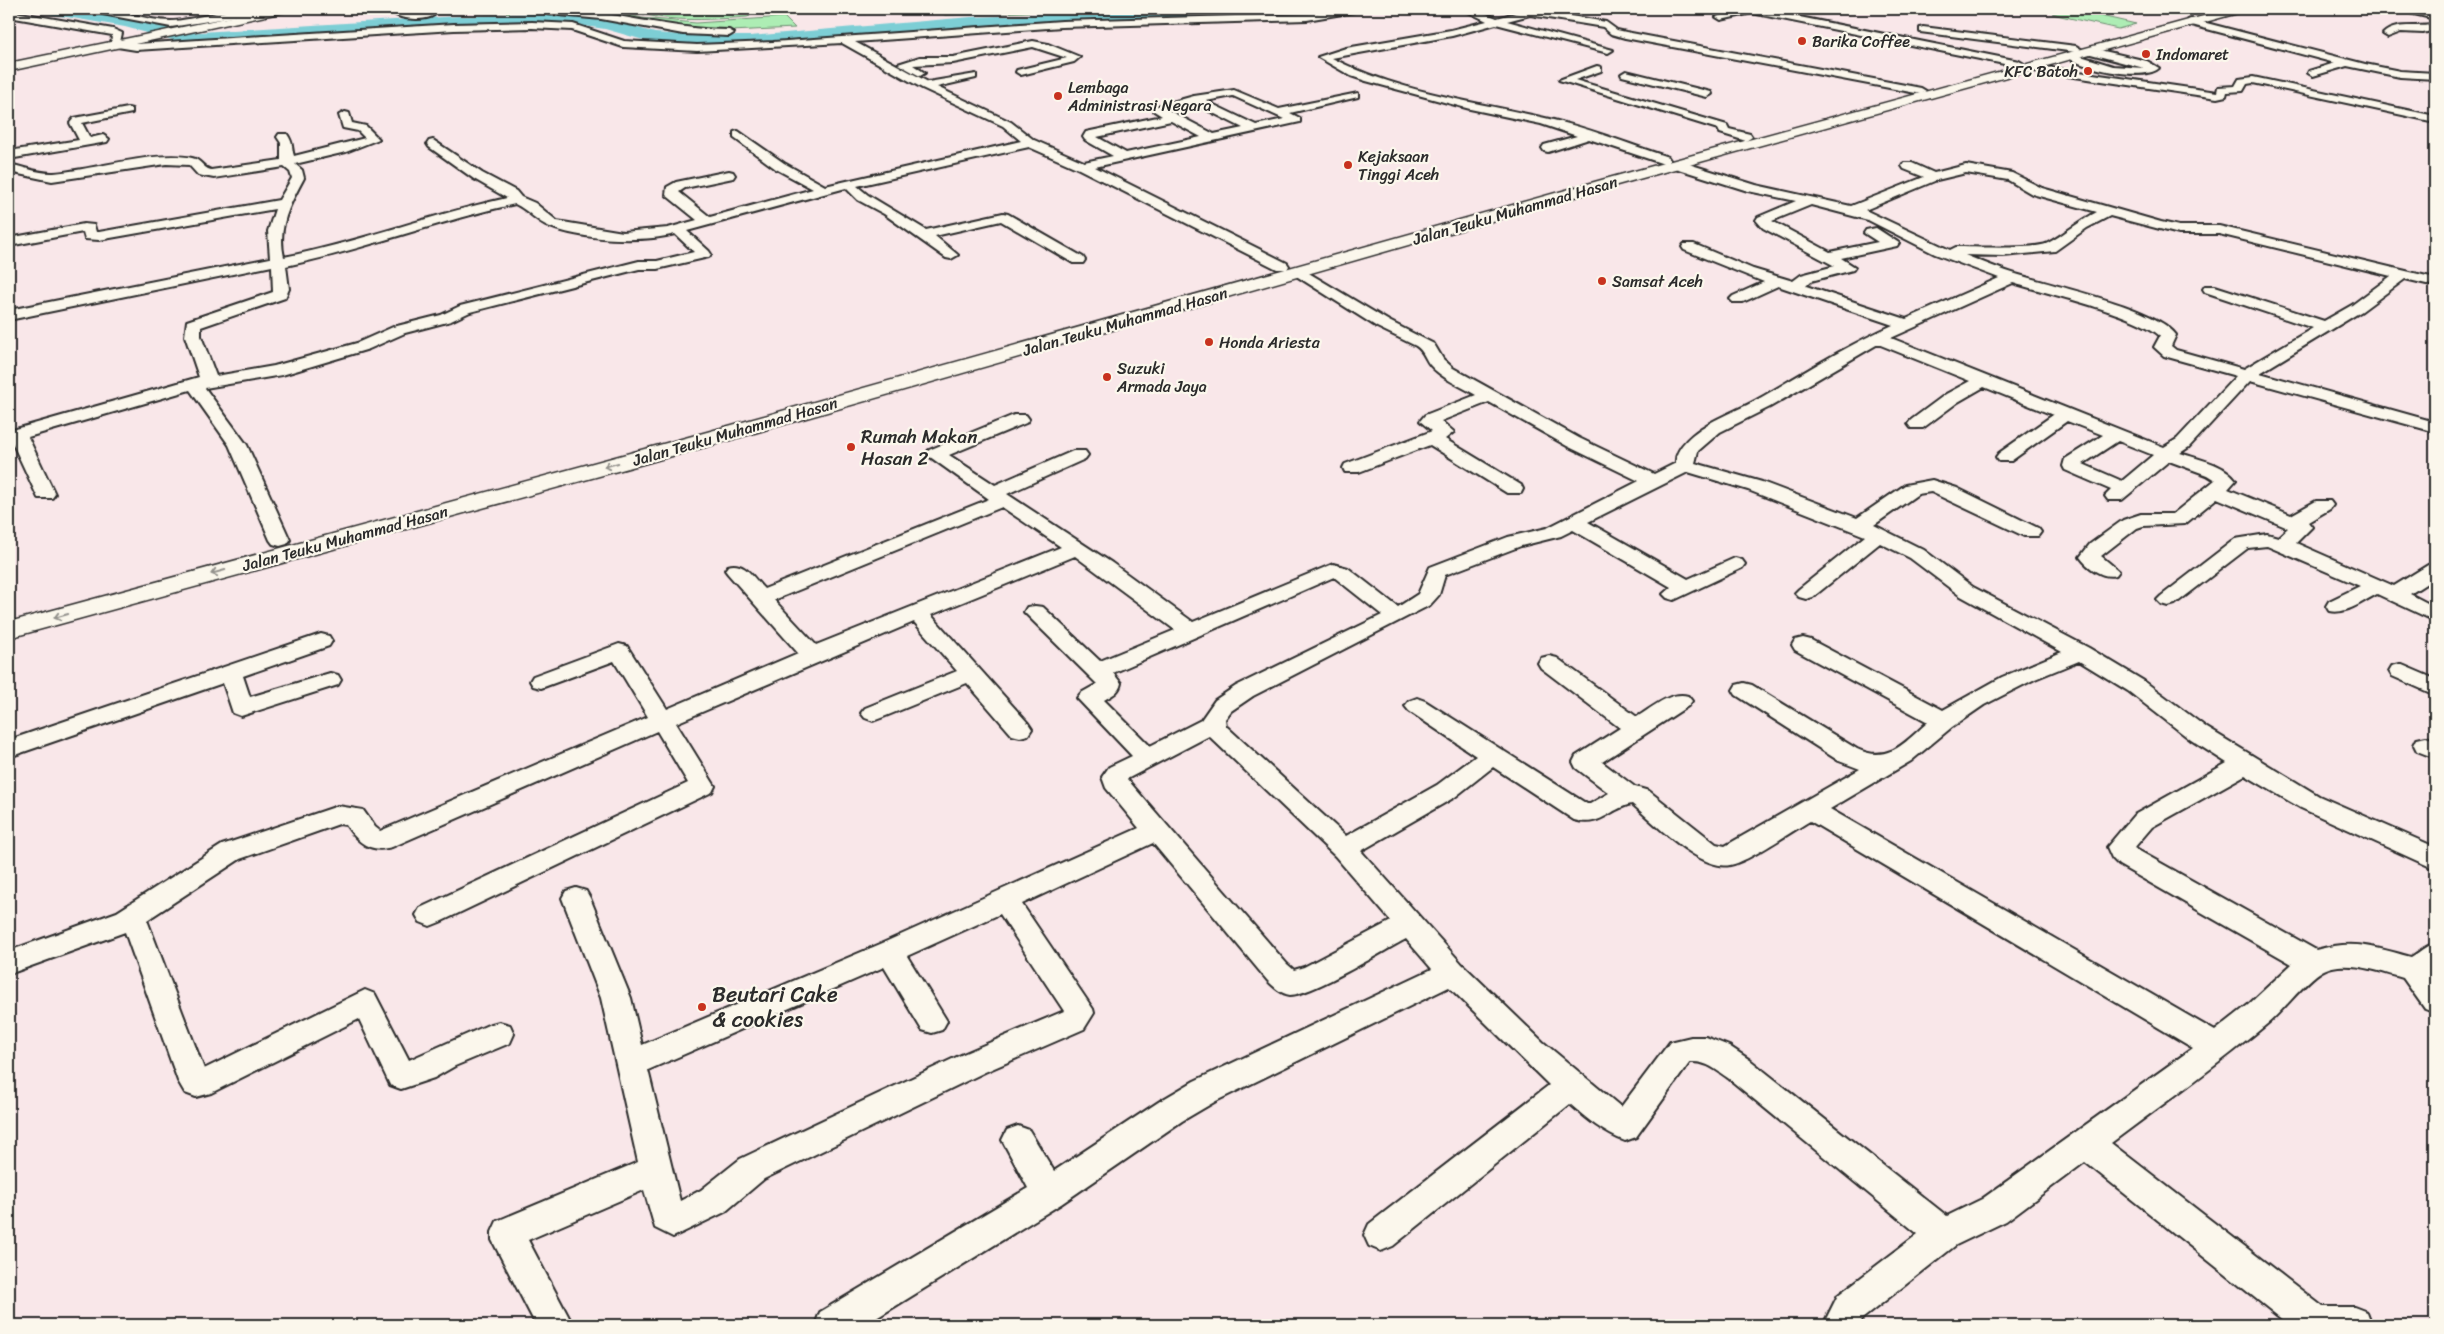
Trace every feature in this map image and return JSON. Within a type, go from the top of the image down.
[{"type":"main road","points":[[9,67],[284,9]]},
{"type":"main road","name":"Jalan Teuku Muhammad Hasan","points":[[1672,162],[1746,138],[1893,102],[1921,90],[2083,54],[2219,9]]},
{"type":"main road","name":"Jalan Teuku Muhammad Hasan","points":[[2173,25],[2241,9]]},
{"type":"main road","points":[[187,29],[262,10]]},
{"type":"main road","name":"Jalan Teuku Muhammad Hasan","points":[[9,630],[1605,180],[2025,66]]},
{"type":"main road","name":"Jalan Teuku Muhammad Hasan","points":[[9,613],[280,540],[712,431]]},
{"type":"street","points":[[92,9],[178,24],[239,12],[262,10]]},
{"type":"street","points":[[106,10],[118,9]]},
{"type":"street","points":[[400,9],[396,11],[401,15],[439,15]]},
{"type":"street","points":[[9,15],[110,31],[117,33],[115,44],[136,47],[215,44],[454,27],[523,25],[573,27],[623,44],[658,47],[735,47],[841,36],[1044,25],[1307,17],[1354,9]]},
{"type":"street","points":[[1465,9],[1496,21],[1608,50]]},
{"type":"street","points":[[1721,17],[1750,9],[2056,73],[2217,95],[2222,94],[2222,89],[2239,89],[2243,81],[2253,80],[2435,118]]},
{"type":"street","points":[[2398,9],[2435,16]]},
{"type":"street","points":[[539,12],[577,12],[683,31],[739,32]]},
{"type":"street","points":[[1921,90],[1635,37],[1616,33],[1606,25],[1530,12],[1452,33],[1346,51],[1323,57],[1355,74],[1370,79],[1470,106],[1544,121],[1753,188],[1853,210],[1896,228],[1940,250],[2012,278],[2106,306],[2152,323],[2168,335],[2162,347],[2165,350],[2435,427]]},
{"type":"street","points":[[1790,18],[1808,12]]},
{"type":"street","points":[[2173,25],[2296,48],[2345,63],[2435,81]]},
{"type":"street","points":[[1912,28],[2083,54],[2115,56],[2150,65],[2154,68],[2133,71],[2083,54]]},
{"type":"street","points":[[2388,34],[2400,28],[2432,31]]},
{"type":"street","points":[[841,36],[926,86],[1007,124],[1030,143],[1083,166],[1290,269],[1375,320],[1422,343],[1428,347],[1436,362],[1448,372],[1489,396],[1573,442],[1654,481]]},
{"type":"street","points":[[942,83],[905,67],[903,64],[920,60],[953,60],[1033,44],[1061,51],[1075,57],[1070,60],[1020,72]]},
{"type":"street","points":[[2313,73],[2345,63]]},
{"type":"street","points":[[2414,64],[2435,69]]},
{"type":"street","points":[[1562,68],[1582,73]]},
{"type":"street","points":[[1597,69],[1564,80],[1664,108],[1723,127],[1724,131],[1746,138]]},
{"type":"street","points":[[1626,74],[1712,92],[1664,108]]},
{"type":"street","points":[[926,86],[972,76]]},
{"type":"street","points":[[2411,76],[2435,76]]},
{"type":"street","points":[[1083,166],[1296,120],[1234,93],[1194,99],[1158,109],[1212,138]]},
{"type":"street","points":[[1279,112],[1354,95]]},
{"type":"street","points":[[1194,99],[1253,128]]},
{"type":"street","points":[[86,142],[76,124],[78,120],[128,111]]},
{"type":"street","points":[[18,184],[166,160],[190,161],[196,163],[200,171],[214,174],[286,162],[342,149],[373,139],[362,128],[347,126],[344,115]]},
{"type":"street","points":[[1124,157],[1092,139],[1090,135],[1172,117]]},
{"type":"street","points":[[738,135],[780,166],[823,190]]},
{"type":"street","points":[[1548,148],[1588,136]]},
{"type":"street","points":[[283,137],[287,143],[288,157],[286,162]]},
{"type":"street","points":[[9,154],[103,139]]},
{"type":"street","points":[[433,144],[478,176],[511,194],[516,200],[530,206],[553,224],[601,234],[646,235],[678,230],[849,183],[1030,143]]},
{"type":"street","points":[[199,384],[207,380],[208,374],[193,336],[193,324],[280,295],[283,288],[274,238],[284,203],[298,178],[296,170],[286,162]]},
{"type":"street","points":[[1908,166],[1932,177]]},
{"type":"street","points":[[9,168],[52,177]]},
{"type":"street","points":[[1853,210],[1932,177],[1966,170],[2012,177],[2037,191],[2179,230],[2207,228],[2242,235],[2435,282]]},
{"type":"street","points":[[707,222],[673,195],[672,190],[681,185],[729,174]]},
{"type":"street","points":[[849,183],[851,187],[867,199],[951,255]]},
{"type":"street","points":[[9,316],[322,254],[464,211],[516,200]]},
{"type":"street","points":[[1795,287],[1806,278],[1848,267],[1768,225],[1763,220],[1810,200]]},
{"type":"street","points":[[9,242],[84,228],[89,228],[90,236],[99,236],[284,203]]},
{"type":"street","points":[[1940,250],[2003,252],[2050,248],[2082,225],[2108,212]]},
{"type":"street","points":[[923,235],[990,218],[1003,217],[1078,260]]},
{"type":"street","points":[[1830,256],[1892,243],[1871,232],[1896,228]]},
{"type":"street","points":[[45,494],[13,436],[199,384],[276,371],[363,346],[399,330],[446,318],[465,309],[639,265],[657,265],[704,254],[678,230]]},
{"type":"street","points":[[1689,247],[1776,282],[1908,325]]},
{"type":"street","points":[[2116,434],[2072,463],[2072,466],[2120,493],[2189,437],[2208,419],[2221,400],[2247,374],[2357,308],[2401,275]]},
{"type":"street","points":[[1686,466],[1685,459],[1690,448],[1714,428],[1764,403],[1804,378],[1877,338],[2012,278]]},
{"type":"street","points":[[1738,299],[1776,282]]},
{"type":"street","points":[[2210,289],[2325,327]]},
{"type":"street","points":[[1877,338],[2223,476],[2227,480],[2178,520],[2141,520],[2130,524],[2097,548],[2090,557],[2109,571]]},
{"type":"street","points":[[1918,424],[1952,398],[1982,381]]},
{"type":"street","points":[[199,384],[238,445],[280,540]]},
{"type":"street","points":[[1352,468],[1446,432],[1429,421],[1431,418],[1489,396]]},
{"type":"street","points":[[2005,457],[2064,414]]},
{"type":"street","points":[[1020,419],[936,453],[998,497],[1105,567],[1192,632]]},
{"type":"street","points":[[1432,438],[1514,489]]},
{"type":"street","points":[[760,598],[998,497],[1079,455]]},
{"type":"street","points":[[1944,1234],[1740,1069],[1715,1053],[1697,1048],[1681,1051],[1625,1127],[1570,1086],[1452,972],[1411,923],[1344,849],[1218,732],[1213,724],[1213,717],[1244,691],[1397,616],[1425,600],[1434,575],[1443,568],[1515,541],[1554,532],[1686,466],[1755,486],[1859,526],[1916,554],[1966,591],[2081,653],[2136,686],[2199,734],[2245,764],[2310,802],[2413,846],[2435,858]]},
{"type":"street","points":[[1859,526],[1912,489],[1932,486],[1950,492],[2031,532]]},
{"type":"street","points":[[2215,490],[2302,527],[2282,544]]},
{"type":"street","points":[[2294,522],[2322,506]]},
{"type":"street","points":[[1574,522],[1680,591],[1735,564]]},
{"type":"street","points":[[1806,593],[1878,535]]},
{"type":"street","points":[[2168,600],[2242,543],[2266,540],[2282,544],[2386,590],[2435,615]]},
{"type":"street","points":[[9,962],[126,921],[231,852],[338,815],[354,816],[369,838],[374,841],[383,840],[812,655],[1076,548]]},
{"type":"street","points":[[2337,606],[2386,590],[2435,569]]},
{"type":"street","points":[[735,570],[812,655]]},
{"type":"street","points":[[1097,671],[1192,632],[1333,570],[1341,572],[1397,616]]},
{"type":"street","points":[[917,612],[1020,729]]},
{"type":"street","points":[[1035,612],[1097,671],[1110,686],[1089,698],[1148,758]]},
{"type":"street","points":[[9,749],[321,641]]},
{"type":"street","points":[[1802,645],[1944,721]]},
{"type":"street","points":[[430,915],[703,786],[619,651],[541,682]]},
{"type":"street","points":[[1680,702],[1585,762],[1627,794],[1640,797],[1707,851],[1717,856],[1729,856],[1890,762],[1933,732],[1944,721],[2026,672],[2081,653]]},
{"type":"street","points":[[1549,663],[1637,729]]},
{"type":"street","points":[[2400,670],[2435,688]]},
{"type":"street","points":[[231,672],[242,708],[330,680]]},
{"type":"street","points":[[873,713],[972,673]]},
{"type":"street","points":[[1744,690],[1848,756],[1865,763],[1890,762]]},
{"type":"street","points":[[1417,706],[1494,754],[1583,814],[1596,812],[1627,794]]},
{"type":"street","points":[[1213,724],[1114,777],[1119,787],[1277,972],[1290,983],[1314,976],[1411,923]]},
{"type":"street","points":[[1344,849],[1446,791],[1494,754]]},
{"type":"street","points":[[2245,764],[2143,822],[2120,847],[2121,851],[2128,858],[2313,962]]},
{"type":"street","points":[[1810,809],[2217,1047]]},
{"type":"street","points":[[631,1063],[819,984],[1006,902],[1156,831]]},
{"type":"street","points":[[576,898],[616,998],[666,1217],[673,1221],[713,1201],[752,1169],[974,1063],[1074,1020],[1079,1013],[1078,1009],[1006,902]]},
{"type":"street","points":[[126,921],[136,925],[196,1084],[211,1080],[365,1002],[402,1076],[423,1069],[444,1057],[499,1034]]},
{"type":"street","points":[[890,952],[932,1021]]},
{"type":"street","points":[[1841,1325],[1850,1307],[1944,1234],[1994,1210],[2217,1047],[2258,1014],[2313,962],[2338,954],[2424,962],[2435,1001]]},
{"type":"street","points":[[833,1325],[1049,1193],[1171,1111],[1206,1091],[1452,972]]},
{"type":"street","points":[[1382,1235],[1570,1086]]},
{"type":"street","points":[[1018,1140],[1049,1193]]},
{"type":"street","points":[[2086,1143],[2317,1325],[2354,1325]]},
{"type":"street","points":[[555,1325],[509,1240],[509,1232],[655,1170]]},
{"type":"green space","points":[[481,9],[607,9],[642,18],[696,23],[784,17],[795,28],[709,32],[582,11],[485,13]]},
{"type":"green space","points":[[625,9],[755,9],[748,10],[750,16],[747,17],[685,19],[654,17]]},
{"type":"green space","points":[[933,9],[1110,9],[945,15]]},
{"type":"green space","points":[[2070,9],[2136,24],[2118,29],[2052,14]]},
{"type":"waterway","points":[[49,9],[127,22],[184,38],[459,21],[565,18],[607,24],[654,38],[694,41],[750,41],[971,22],[1165,15],[1289,14],[1330,9]]},
{"type":"place","name":"Barika Coffee","points":[[1802,41]]},
{"type":"place","name":"Indomaret","points":[[2146,54]]},
{"type":"place","name":"KFC Batoh","points":[[2088,71]]},
{"type":"place","name":"Lembaga Administrasi Negara","points":[[1058,96]]},
{"type":"place","name":"Kejaksaan Tinggi Aceh","points":[[1348,165]]},
{"type":"place","name":"Samsat Aceh","points":[[1602,281]]},
{"type":"place","name":"Honda Ariesta","points":[[1209,342]]},
{"type":"place","name":"Suzuki Armada Jaya","points":[[1107,377]]},
{"type":"place","name":"Rumah Makan Hasan 2","points":[[851,447]]},
{"type":"place","name":"Beutari Cake & cookies","points":[[702,1007]]}]
